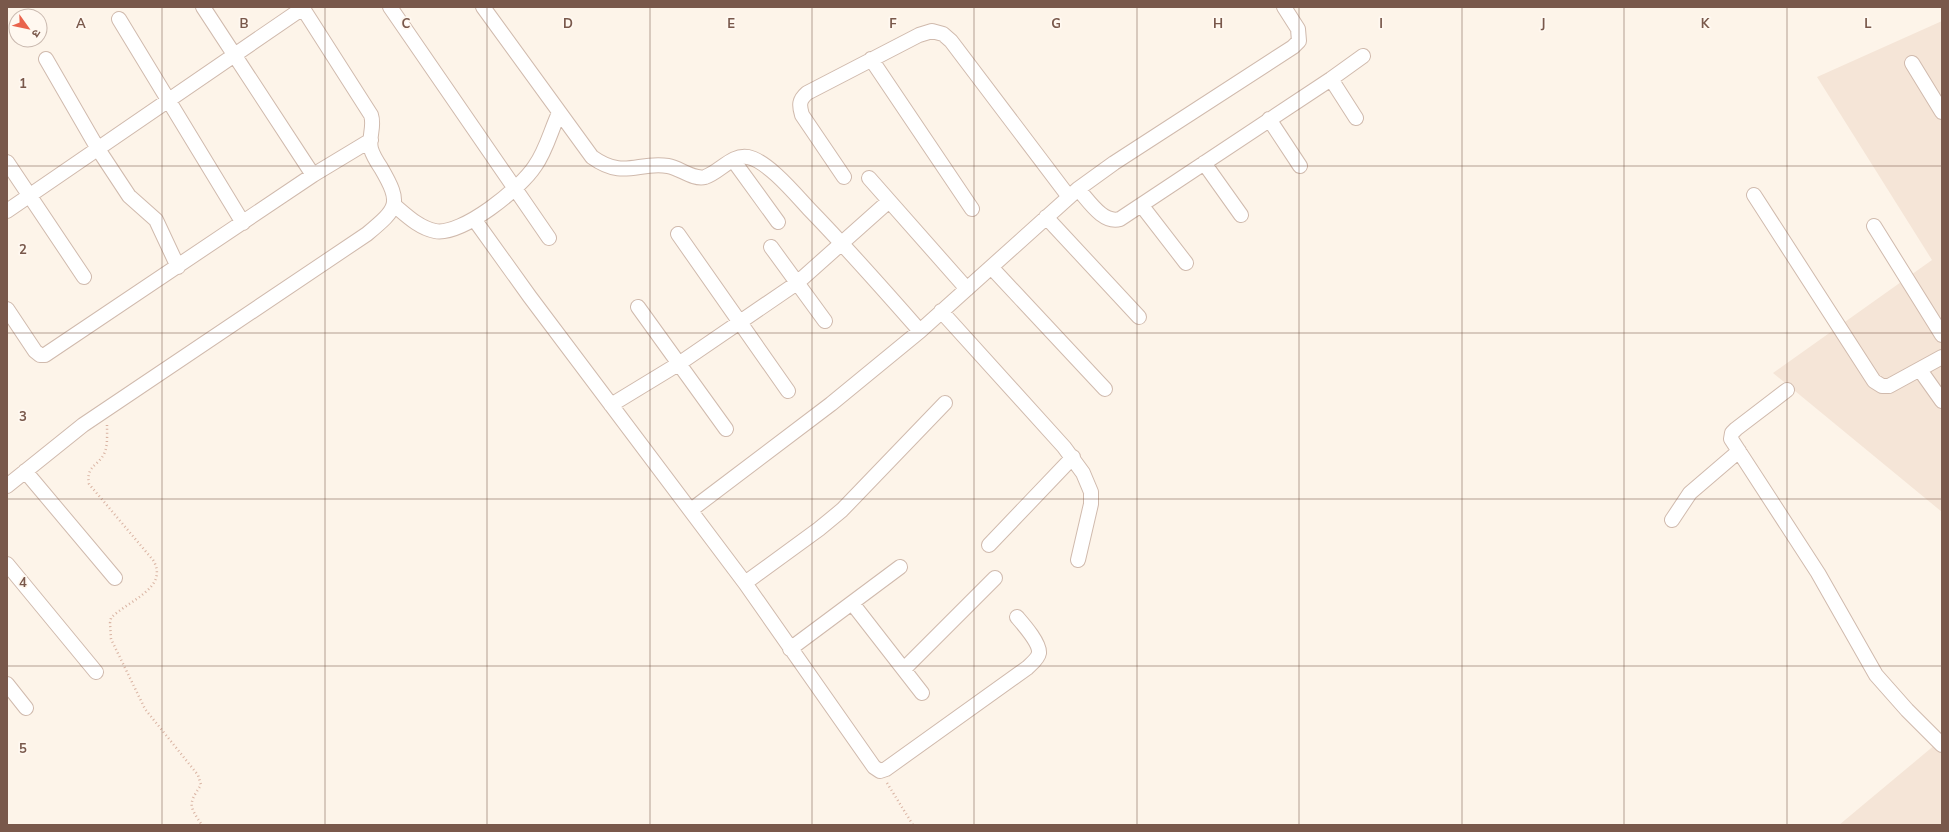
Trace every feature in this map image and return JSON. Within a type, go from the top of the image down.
[{"type":"street","points":[[203,7],[313,175]]},
{"type":"street","points":[[390,7],[549,238]]},
{"type":"street","points":[[483,7],[592,157],[609,166],[621,169],[666,166],[696,177],[704,177],[740,157],[749,157],[770,170],[783,181],[842,243],[920,331]]},
{"type":"street","points":[[691,510],[830,404],[920,331],[1074,193],[1114,163],[1293,47],[1298,41],[1298,29],[1284,7]]},
{"type":"street","points":[[7,211],[302,8],[371,115],[373,122],[371,148],[392,188],[394,205],[385,219],[367,234],[84,425],[7,486]]},
{"type":"street","points":[[119,19],[243,222]]},
{"type":"street","points":[[844,177],[802,116],[799,106],[800,99],[807,93],[871,59],[918,35],[932,31],[943,34],[951,41],[1074,193],[1105,217],[1113,221],[1120,219],[1142,206],[1363,56]]},
{"type":"street","points":[[46,59],[98,149],[129,196],[135,203],[156,220],[178,267]]},
{"type":"street","points":[[871,59],[972,209]]},
{"type":"street","points":[[1912,63],[1942,112]]},
{"type":"street","points":[[1331,79],[1356,118]]},
{"type":"street","points":[[394,205],[419,225],[436,231],[446,231],[474,219],[515,189],[527,178],[536,165],[559,113]]},
{"type":"street","points":[[1269,119],[1300,166]]},
{"type":"street","points":[[7,309],[35,351],[40,355],[45,355],[313,175],[371,140]]},
{"type":"street","points":[[733,160],[778,222]]},
{"type":"street","points":[[7,162],[84,278]]},
{"type":"street","points":[[1204,163],[1241,215]]},
{"type":"street","points":[[869,178],[967,289]]},
{"type":"street","points":[[1754,195],[1874,381],[1882,386],[1889,386],[1942,357]]},
{"type":"street","points":[[611,405],[680,363],[797,283],[889,201]]},
{"type":"street","points":[[1142,206],[1186,263]]},
{"type":"street","points":[[1046,217],[1139,317]]},
{"type":"street","points":[[474,219],[745,583],[874,768],[880,771],[893,764],[1027,668],[1035,660],[1039,653],[1038,644],[1017,617]]},
{"type":"street","points":[[1874,226],[1942,335]]},
{"type":"street","points":[[678,234],[788,391]]},
{"type":"street","points":[[771,247],[826,321]]},
{"type":"street","points":[[991,267],[1105,389]]},
{"type":"street","points":[[638,306],[726,429]]},
{"type":"street","points":[[942,311],[1073,457],[1088,482],[1091,492],[1089,516],[1078,560]]},
{"type":"street","points":[[1920,370],[1942,401]]},
{"type":"street","points":[[1787,390],[1732,434],[1732,439],[1818,573],[1876,674],[1907,710],[1942,745]]},
{"type":"street","points":[[745,583],[819,529],[842,510],[945,403]]},
{"type":"street","points":[[1672,520],[1690,493],[1739,451]]},
{"type":"street","points":[[989,545],[1073,457]]},
{"type":"street","points":[[25,471],[115,578]]},
{"type":"street","points":[[7,564],[96,672]]},
{"type":"street","points":[[790,649],[900,567]]},
{"type":"street","points":[[904,669],[995,578]]},
{"type":"street","points":[[852,603],[922,693]]},
{"type":"street","points":[[7,684],[26,708]]},
{"type":"path","points":[[107,409],[106,450],[104,456],[90,469],[88,476],[89,484],[154,560],[158,567],[156,581],[150,588],[112,618],[110,623],[111,639],[145,709],[198,775],[201,785],[192,797],[191,808],[202,825]]},
{"type":"path","points":[[880,771],[912,825]]},
{"type":"shaded area","points":[[1942,21],[1942,512],[1773,373],[1932,260],[1817,77]]},
{"type":"shaded area","points":[[1942,739],[1942,825],[1839,825]]}]
